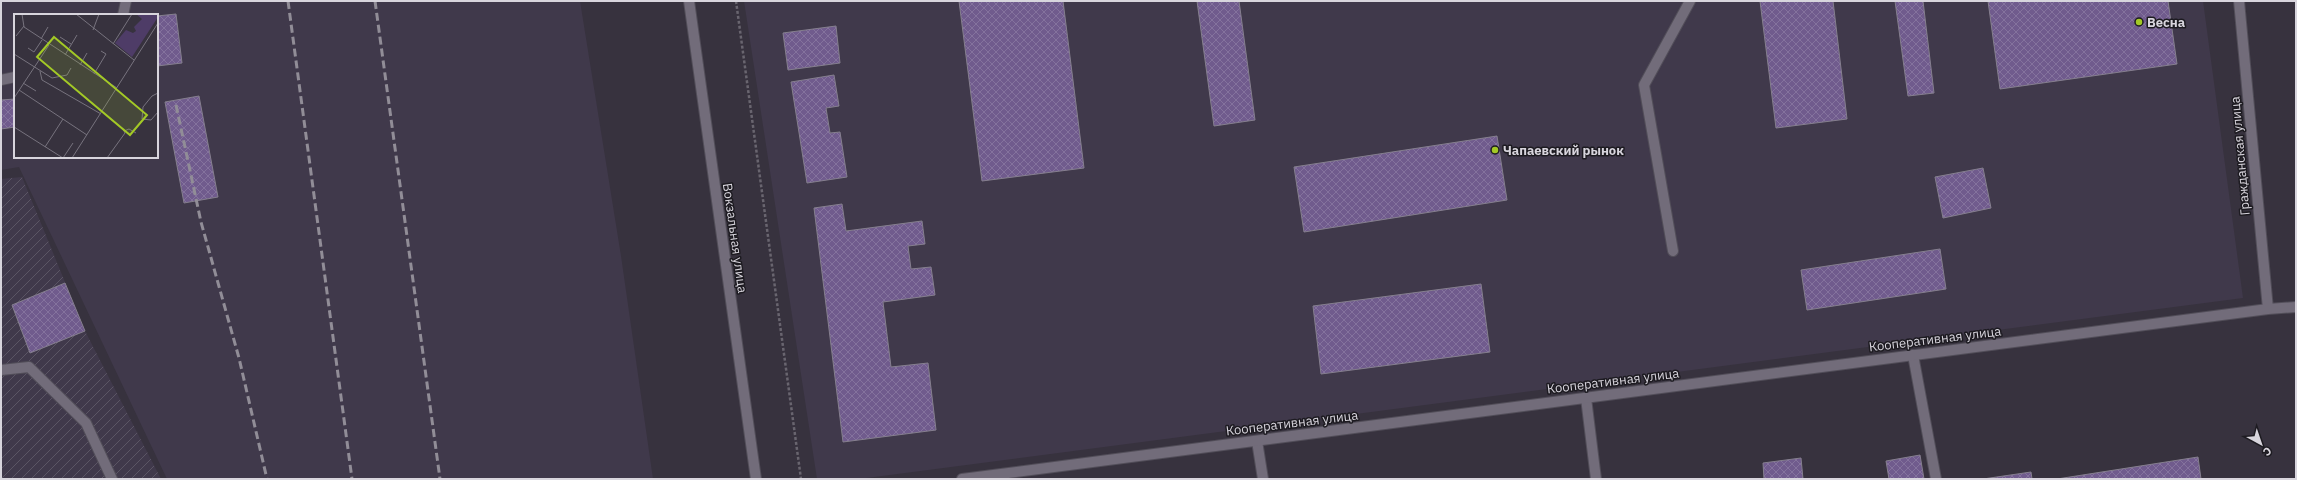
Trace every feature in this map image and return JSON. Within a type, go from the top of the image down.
[{"type":"street","points":[[123,14],[126,1]]},
{"type":"street","name":"Вокзальная улица","points":[[689,1],[756,479]]},
{"type":"street","points":[[1673,251],[1644,85],[1690,1]]},
{"type":"street","name":"Гражданская улица","points":[[2239,1],[2268,309]]},
{"type":"street","points":[[1,80],[14,77]]},
{"type":"street","name":"Кооперативная улица","points":[[962,479],[2268,309],[2296,307]]},
{"type":"street","points":[[1913,355],[1936,479]]},
{"type":"street","points":[[1,370],[29,368],[75,412],[86,423],[112,479]]},
{"type":"street","points":[[1586,398],[1596,479]]},
{"type":"street","points":[[1257,441],[1263,479]]},
{"type":"path","points":[[736,1],[801,479]]},
{"type":"shaded area","points":[[1,1],[580,1],[621,256],[653,479],[167,479],[19,167],[1,170]]},
{"type":"shaded area","name":"Чапаевский рынок","points":[[744,1],[2203,1],[2243,298],[859,479],[817,479]]},
{"type":"shaded area","points":[[22,177],[85,331],[161,479],[1,479],[1,179]]},
{"type":"building","points":[[959,1],[1063,1],[1084,168],[982,181]]},
{"type":"building","points":[[1197,1],[1239,1],[1255,120],[1214,126]]},
{"type":"building","points":[[1760,1],[1833,1],[1847,119],[1776,128]]},
{"type":"building","points":[[1895,1],[1923,1],[1934,93],[1908,96]]},
{"type":"building","points":[[1988,1],[2168,1],[2177,64],[2000,89]]},
{"type":"building","points":[[176,14],[182,63],[158,66],[158,16]]},
{"type":"building","points":[[836,26],[840,63],[788,70],[783,33]]},
{"type":"building","points":[[834,75],[839,106],[826,108],[830,133],[840,132],[847,177],[807,183],[791,82]]},
{"type":"building","points":[[199,96],[218,197],[184,203],[165,102]]},
{"type":"building","points":[[14,99],[14,127],[1,129],[1,100]]},
{"type":"building","points":[[1497,136],[1507,200],[1304,232],[1294,167]]},
{"type":"building","points":[[1983,168],[1991,208],[1943,218],[1935,177]]},
{"type":"building","points":[[842,204],[846,231],[922,221],[925,244],[908,246],[911,269],[931,267],[935,295],[883,302],[891,367],[928,363],[936,430],[843,442],[814,208]]},
{"type":"building","points":[[1940,249],[1946,289],[1807,310],[1801,270]]},
{"type":"building","points":[[65,283],[85,331],[30,353],[12,305]]},
{"type":"building","points":[[1481,284],[1490,352],[1321,374],[1313,306]]},
{"type":"building","points":[[1920,455],[1924,479],[1889,479],[1886,461]]},
{"type":"building","points":[[2198,457],[2201,479],[2057,479]]},
{"type":"building","points":[[1801,458],[1803,479],[1764,479],[1763,463]]},
{"type":"building","points":[[2031,472],[2032,479],[1983,479]]},
{"type":"railway","points":[[288,1],[352,479]]},
{"type":"railway","points":[[375,1],[440,479]]},
{"type":"railway","points":[[176,105],[201,222],[239,358],[267,479]]},
{"type":"place","name":"Весна","points":[[2139,22]]},
{"type":"place","name":"Чапаевский рынок","points":[[1495,150]]}]
